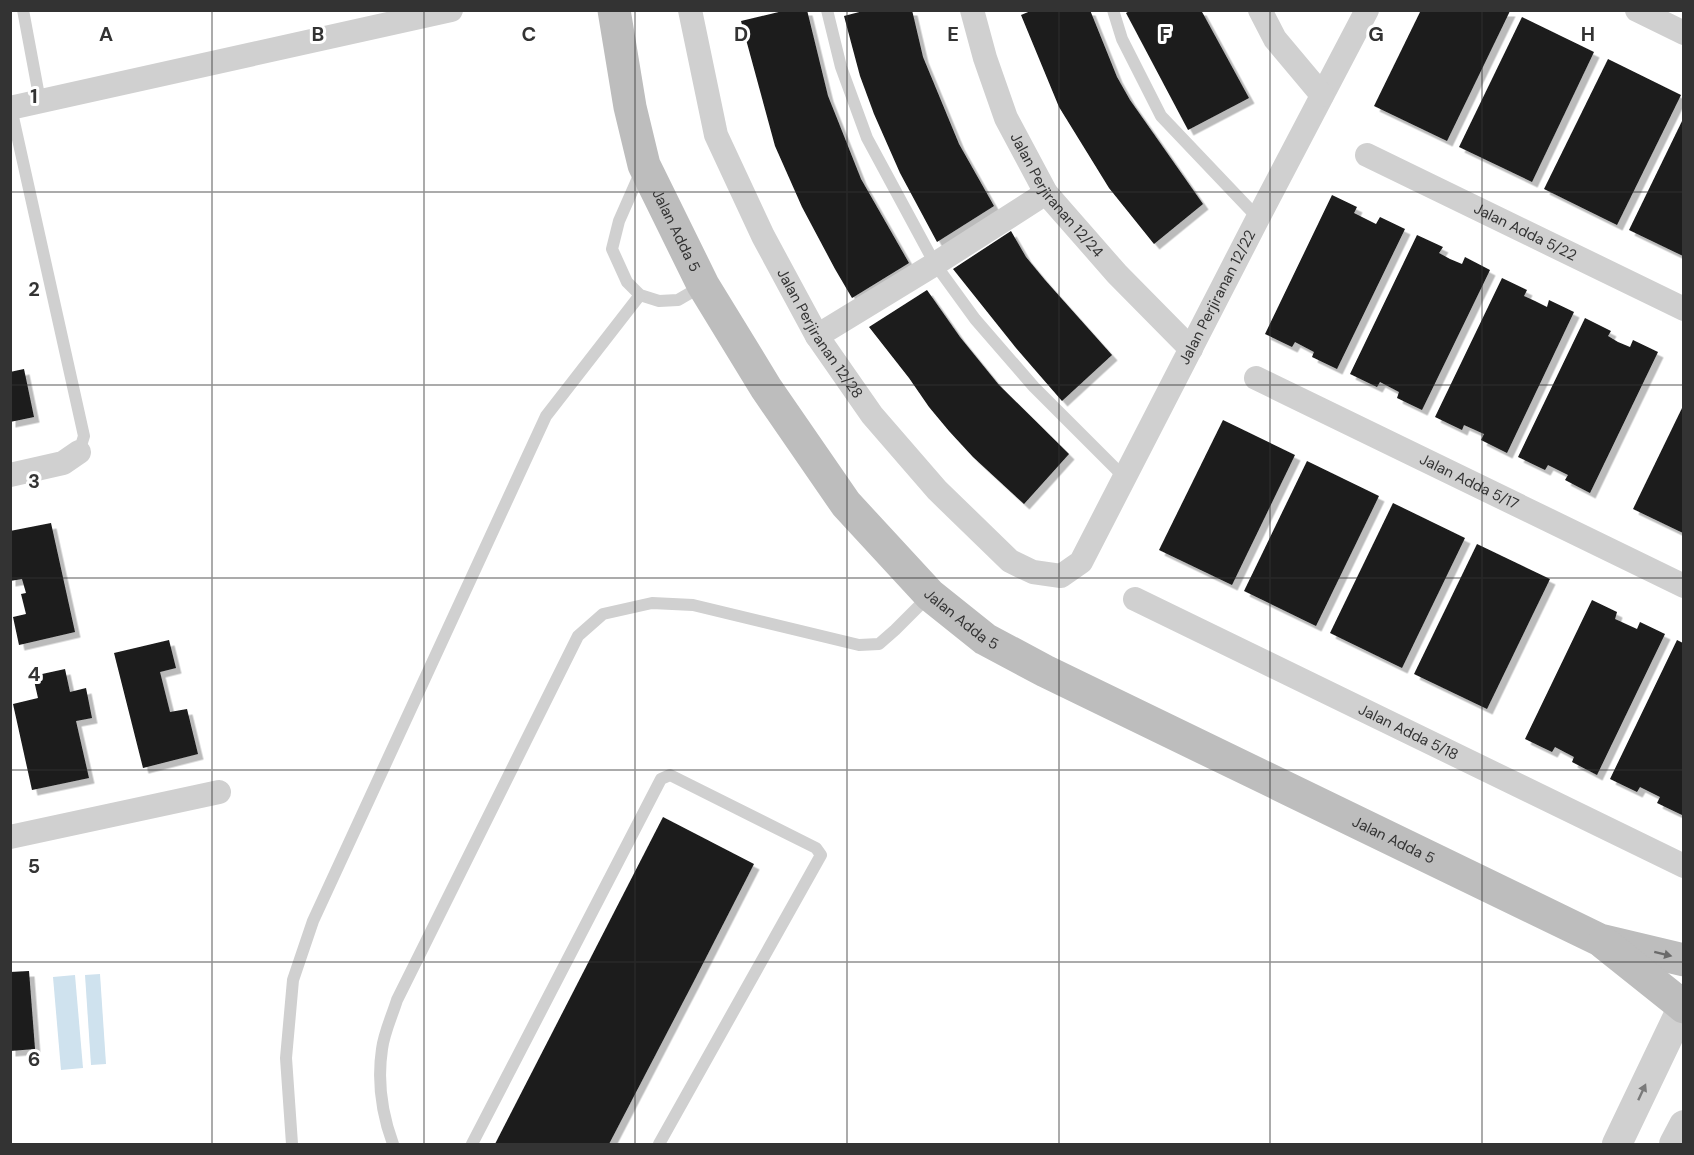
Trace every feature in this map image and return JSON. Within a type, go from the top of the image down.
[{"type":"main road","name":"Jalan Adda 5","points":[[614,10],[630,107],[644,165],[703,285],[766,388],[846,504],[930,595],[984,639],[1600,940],[1683,960]]},
{"type":"main road","name":"Jalan Adda 5","points":[[1600,940],[1683,1006]]},
{"type":"street","points":[[11,108],[451,10]]},
{"type":"street","name":"Jalan Perjiranan 12/28","points":[[690,10],[716,135],[763,236],[817,336],[872,415],[937,490],[1010,561],[1033,572],[1060,576]]},
{"type":"street","name":"Jalan Perjiranan 12/24","points":[[972,10],[1006,118],[1046,193],[1117,274],[1191,349]]},
{"type":"street","points":[[1260,10],[1275,39],[1322,95]]},
{"type":"street","name":"Jalan Perjiranan 12/22","points":[[1060,576],[1081,562],[1367,10]]},
{"type":"street","points":[[1637,10],[1683,33]]},
{"type":"street","name":"Jalan Adda 5/22","points":[[1367,155],[1683,309]]},
{"type":"street","points":[[817,336],[1046,193]]},
{"type":"street","name":"Jalan Adda 5/17","points":[[1256,378],[1683,586]]},
{"type":"street","points":[[10,475],[63,463],[79,452]]},
{"type":"street","name":"Jalan Adda 5/18","points":[[1134,599],[1683,866]]},
{"type":"street","points":[[10,837],[219,792]]},
{"type":"street","points":[[1617,1144],[1683,1006]]},
{"type":"street","points":[[1674,1144],[1683,1125]]},
{"type":"lane","points":[[23,10],[40,100]]},
{"type":"lane","points":[[827,10],[841,68],[867,138],[935,264],[975,319],[1027,378],[1124,477]]},
{"type":"lane","points":[[1113,10],[1122,39],[1161,116],[1258,218]]},
{"type":"lane","points":[[11,108],[84,436],[79,452]]},
{"type":"lane","points":[[644,165],[619,221],[612,249],[627,282],[640,295],[658,301],[678,300],[703,285]]},
{"type":"lane","points":[[292,1144],[286,1058],[293,980],[313,921],[546,416],[640,295]]},
{"type":"lane","points":[[393,1144],[380,1094],[382,1047],[397,1000],[578,636],[603,614],[652,603],[693,605],[859,645],[879,644],[930,595]]},
{"type":"lane","points":[[472,1144],[661,779],[670,775],[816,848],[821,855],[658,1144]]},
{"type":"water","points":[[100,974],[106,1064],[91,1065],[85,975]]},
{"type":"water","points":[[75,975],[83,1068],[61,1070],[53,977]]},
{"type":"building","points":[[787,10],[807,10],[828,96],[861,179],[909,263],[852,298],[802,207],[775,146],[741,21]]},
{"type":"building","points":[[867,10],[912,10],[923,57],[959,144],[994,206],[937,242],[900,173],[860,76],[844,16]]},
{"type":"building","points":[[1033,10],[1090,10],[1117,77],[1130,100],[1203,204],[1154,244],[1109,188],[1059,107],[1021,15]]},
{"type":"building","points":[[1131,10],[1201,10],[1249,98],[1188,130],[1126,13]]},
{"type":"building","points":[[1421,10],[1510,11],[1447,141],[1374,106]]},
{"type":"building","points":[[1522,17],[1594,52],[1532,182],[1459,147]]},
{"type":"building","points":[[1608,59],[1681,95],[1617,225],[1544,189]]},
{"type":"building","points":[[1683,119],[1683,256],[1629,230]]},
{"type":"building","points":[[1332,195],[1357,207],[1354,213],[1376,224],[1380,217],[1405,229],[1337,369],[1312,357],[1314,352],[1295,342],[1292,347],[1265,334]]},
{"type":"building","points":[[1011,231],[1026,257],[1112,355],[1062,401],[953,269]]},
{"type":"building","points":[[1417,235],[1443,247],[1439,253],[1450,259],[1462,264],[1465,257],[1490,270],[1422,410],[1397,398],[1399,392],[1380,382],[1377,387],[1350,374]]},
{"type":"building","points":[[1502,278],[1527,290],[1524,296],[1547,307],[1549,300],[1574,312],[1507,453],[1481,440],[1484,434],[1464,425],[1462,430],[1435,417]]},
{"type":"building","points":[[927,290],[960,337],[999,385],[1069,454],[1024,504],[973,457],[949,431],[869,327]]},
{"type":"building","points":[[1585,318],[1611,331],[1608,336],[1618,342],[1630,347],[1633,340],[1658,352],[1590,493],[1565,480],[1568,475],[1548,465],[1545,470],[1518,457]]},
{"type":"building","points":[[24,369],[34,417],[10,422],[10,372]]},
{"type":"building","points":[[1683,406],[1683,533],[1633,509]]},
{"type":"building","points":[[1223,420],[1295,455],[1232,585],[1159,550]]},
{"type":"building","points":[[1307,461],[1379,496],[1316,626],[1244,591]]},
{"type":"building","points":[[1393,503],[1465,538],[1402,668],[1330,633]]},
{"type":"building","points":[[51,523],[75,632],[19,645],[13,617],[26,614],[21,594],[26,593],[22,579],[10,581],[10,531]]},
{"type":"building","points":[[1477,544],[1550,579],[1487,709],[1414,674]]},
{"type":"building","points":[[1592,600],[1617,612],[1615,619],[1637,629],[1640,622],[1665,634],[1597,775],[1572,762],[1574,757],[1555,747],[1552,752],[1525,739]]},
{"type":"building","points":[[169,640],[176,668],[160,672],[170,712],[187,709],[198,754],[143,768],[114,653]]},
{"type":"building","points":[[1677,640],[1683,643],[1682,815],[1657,803],[1660,797],[1640,787],[1637,792],[1610,779]]},
{"type":"building","points":[[65,669],[70,692],[86,688],[92,718],[76,721],[89,778],[32,790],[13,704],[38,698],[33,676]]},
{"type":"building","points":[[663,817],[754,864],[694,981],[609,1144],[495,1144]]},
{"type":"building","points":[[29,971],[35,1049],[10,1051],[10,972]]}]
